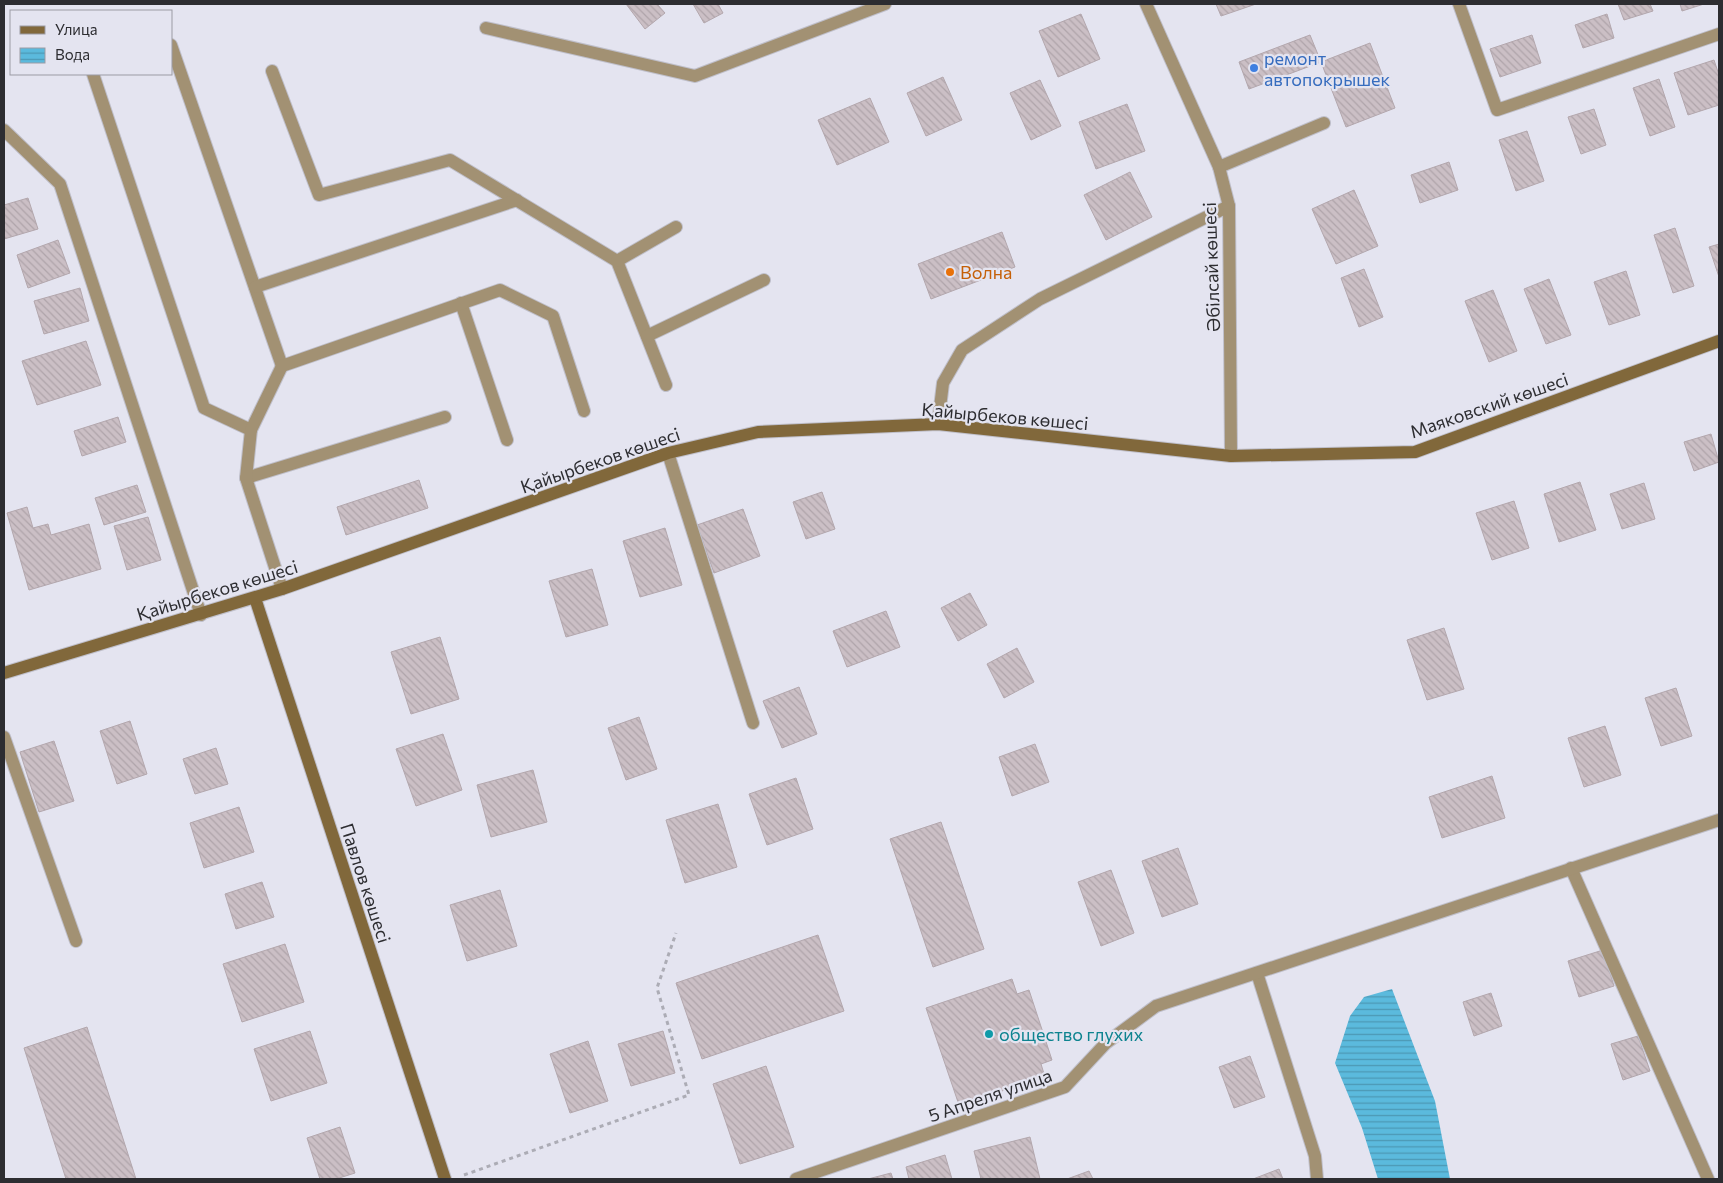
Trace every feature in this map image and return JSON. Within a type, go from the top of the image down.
[{"type":"main road","name":"Маяковский көшесі","points":[[1231,456],[1415,452],[1719,341]]},
{"type":"main road","name":"Қайырбеков көшесі","points":[[4,673],[255,598],[668,453],[758,432],[938,424],[1231,456]]},
{"type":"main road","name":"Павлов көшесі","points":[[255,598],[445,1179]]},
{"type":"street","points":[[486,28],[695,76],[885,4]]},
{"type":"street","name":"Әбілсай көшесі","points":[[1146,4],[1220,167],[1230,206],[1231,456]]},
{"type":"street","points":[[1459,4],[1497,110],[1719,34]]},
{"type":"street","points":[[172,48],[282,366],[251,430],[246,478],[282,589]]},
{"type":"street","points":[[272,71],[319,195],[450,160],[617,261],[666,385]]},
{"type":"street","points":[[93,75],[204,408],[251,430]]},
{"type":"street","points":[[1220,167],[1324,123]]},
{"type":"street","points":[[4,130],[60,184],[201,615]]},
{"type":"street","points":[[255,287],[517,200]]},
{"type":"street","points":[[938,424],[943,383],[962,350],[1040,299],[1230,206]]},
{"type":"street","points":[[617,261],[676,227]]},
{"type":"street","points":[[647,336],[764,280]]},
{"type":"street","points":[[282,366],[500,290],[553,316],[584,411]]},
{"type":"street","points":[[461,303],[507,440]]},
{"type":"street","points":[[246,478],[445,417]]},
{"type":"street","points":[[668,453],[753,723]]},
{"type":"street","points":[[4,737],[76,941]]},
{"type":"street","name":"5 Апреля улица","points":[[796,1179],[1066,1087],[1106,1043],[1156,1006],[1719,820]]},
{"type":"street","points":[[1571,868],[1708,1179]]},
{"type":"street","points":[[1257,973],[1315,1156],[1317,1179]]},
{"type":"path","points":[[461,1176],[689,1095],[657,988],[676,933]]},
{"type":"water","points":[[1392,989],[1435,1101],[1450,1179],[1378,1179],[1362,1128],[1335,1063],[1350,1016],[1364,997]]},
{"type":"building","points":[[626,4],[657,4],[665,13],[645,29]]},
{"type":"building","points":[[693,4],[718,4],[723,13],[704,23]]},
{"type":"building","points":[[1216,4],[1256,4],[1221,16]]},
{"type":"building","points":[[1618,4],[1650,4],[1653,11],[1624,20]]},
{"type":"building","points":[[1680,4],[1704,4],[1682,11]]},
{"type":"building","points":[[1081,14],[1100,59],[1058,77],[1039,31]]},
{"type":"building","points":[[1607,14],[1614,38],[1583,48],[1575,25]]},
{"type":"building","points":[[1310,35],[1321,62],[1249,89],[1239,62]]},
{"type":"building","points":[[1532,35],[1541,63],[1500,77],[1490,49]]},
{"type":"building","points":[[1370,43],[1395,108],[1346,127],[1321,62]]},
{"type":"building","points":[[1714,60],[1719,75],[1719,105],[1688,115],[1674,73]]},
{"type":"building","points":[[943,77],[962,120],[926,136],[907,93]]},
{"type":"building","points":[[1659,79],[1675,127],[1650,136],[1633,88]]},
{"type":"building","points":[[1040,80],[1061,126],[1031,140],[1010,93]]},
{"type":"building","points":[[870,98],[889,142],[837,165],[818,120]]},
{"type":"building","points":[[1127,104],[1145,151],[1096,169],[1079,122]]},
{"type":"building","points":[[1594,109],[1606,145],[1581,154],[1568,117]]},
{"type":"building","points":[[1527,131],[1544,181],[1516,191],[1499,140]]},
{"type":"building","points":[[1449,162],[1458,190],[1420,203],[1411,175]]},
{"type":"building","points":[[1130,172],[1152,217],[1106,240],[1084,195]]},
{"type":"building","points":[[1354,190],[1378,246],[1336,264],[1312,209]]},
{"type":"building","points":[[28,198],[38,229],[4,239],[4,205]]},
{"type":"building","points":[[1675,228],[1694,286],[1673,293],[1654,235]]},
{"type":"building","points":[[1002,232],[1015,267],[931,299],[918,264]]},
{"type":"building","points":[[58,240],[70,273],[28,288],[17,255]]},
{"type":"building","points":[[1719,244],[1719,277],[1709,247]]},
{"type":"building","points":[[1364,269],[1383,317],[1359,327],[1341,278]]},
{"type":"building","points":[[1626,271],[1640,315],[1609,325],[1594,282]]},
{"type":"building","points":[[1549,279],[1571,335],[1546,344],[1524,289]]},
{"type":"building","points":[[80,288],[89,321],[44,334],[34,301]]},
{"type":"building","points":[[1493,290],[1517,351],[1489,362],[1465,301]]},
{"type":"building","points":[[86,341],[101,385],[37,405],[22,361]]},
{"type":"building","points":[[118,417],[126,442],[82,456],[74,431]]},
{"type":"building","points":[[1711,434],[1719,462],[1694,471],[1684,442]]},
{"type":"building","points":[[419,480],[428,508],[346,535],[337,507]]},
{"type":"building","points":[[1580,482],[1596,530],[1559,542],[1544,494]]},
{"type":"building","points":[[1644,483],[1655,519],[1622,529],[1610,494]]},
{"type":"building","points":[[137,485],[146,512],[104,525],[95,498]]},
{"type":"building","points":[[822,492],[835,529],[806,539],[793,502]]},
{"type":"building","points":[[1514,501],[1529,548],[1492,560],[1476,513]]},
{"type":"building","points":[[27,507],[33,528],[48,524],[51,535],[89,524],[101,569],[29,590],[7,513]]},
{"type":"building","points":[[743,509],[760,556],[714,573],[697,525]]},
{"type":"building","points":[[148,517],[161,560],[127,570],[114,526]]},
{"type":"building","points":[[665,528],[682,585],[640,597],[623,541]]},
{"type":"building","points":[[592,569],[608,625],[566,637],[549,581]]},
{"type":"building","points":[[970,593],[987,625],[958,641],[941,608]]},
{"type":"building","points":[[886,611],[900,647],[847,667],[833,631]]},
{"type":"building","points":[[1444,628],[1464,689],[1427,700],[1407,640]]},
{"type":"building","points":[[440,637],[459,699],[411,714],[391,652]]},
{"type":"building","points":[[1017,648],[1034,682],[1004,698],[987,664]]},
{"type":"building","points":[[799,687],[817,734],[782,748],[763,701]]},
{"type":"building","points":[[1676,688],[1692,736],[1661,746],[1645,698]]},
{"type":"building","points":[[639,717],[657,769],[626,780],[608,728]]},
{"type":"building","points":[[130,721],[147,774],[117,784],[100,731]]},
{"type":"building","points":[[1605,726],[1621,775],[1584,787],[1568,738]]},
{"type":"building","points":[[443,734],[462,790],[416,806],[396,749]]},
{"type":"building","points":[[54,741],[74,801],[39,812],[20,752]]},
{"type":"building","points":[[1035,744],[1049,782],[1012,796],[999,757]]},
{"type":"building","points":[[216,748],[228,784],[195,794],[183,759]]},
{"type":"building","points":[[533,770],[547,822],[491,837],[477,785]]},
{"type":"building","points":[[1492,776],[1505,818],[1442,838],[1429,797]]},
{"type":"building","points":[[796,778],[813,829],[767,845],[749,794]]},
{"type":"building","points":[[718,804],[737,867],[685,883],[666,820]]},
{"type":"building","points":[[239,807],[254,852],[204,868],[190,823]]},
{"type":"building","points":[[941,822],[984,949],[933,967],[890,839]]},
{"type":"building","points":[[1178,848],[1198,904],[1162,917],[1142,861]]},
{"type":"building","points":[[1111,870],[1134,933],[1101,946],[1078,882]]},
{"type":"building","points":[[262,882],[274,917],[236,929],[225,894]]},
{"type":"building","points":[[500,890],[517,946],[467,961],[450,905]]},
{"type":"building","points":[[818,935],[844,1011],[702,1059],[676,983]]},
{"type":"building","points":[[285,944],[304,1002],[242,1022],[223,964]]},
{"type":"building","points":[[1603,950],[1614,986],[1579,997],[1568,961]]},
{"type":"building","name":"общество глухих","points":[[1012,979],[1017,994],[1029,990],[1052,1060],[1041,1064],[1045,1077],[959,1105],[926,1008]]},
{"type":"building","points":[[1491,993],[1502,1026],[1474,1036],[1463,1002]]},
{"type":"building","points":[[87,1027],[136,1179],[66,1179],[24,1048]]},
{"type":"building","points":[[310,1031],[327,1083],[271,1101],[254,1049]]},
{"type":"building","points":[[663,1031],[675,1073],[631,1086],[618,1044]]},
{"type":"building","points":[[1638,1036],[1650,1071],[1623,1080],[1611,1044]]},
{"type":"building","points":[[588,1041],[608,1101],[570,1113],[550,1054]]},
{"type":"building","points":[[1250,1056],[1265,1097],[1234,1108],[1219,1067]]},
{"type":"building","points":[[766,1066],[794,1147],[740,1164],[713,1084]]},
{"type":"building","points":[[340,1127],[355,1173],[336,1179],[320,1179],[307,1138]]},
{"type":"building","points":[[1030,1137],[1040,1179],[981,1179],[974,1151]]},
{"type":"building","points":[[945,1155],[952,1179],[909,1179],[906,1167]]},
{"type":"building","points":[[1279,1169],[1283,1179],[1253,1179]]},
{"type":"building","points":[[1089,1171],[1093,1179],[1067,1179]]},
{"type":"building","points":[[891,1173],[893,1179],[868,1179]]},
{"type":"place","name":"ремонт автопокрышек","points":[[1254,68]]},
{"type":"place","name":"Волна","points":[[950,272]]},
{"type":"place","name":"общество глухих","points":[[989,1034]]}]
